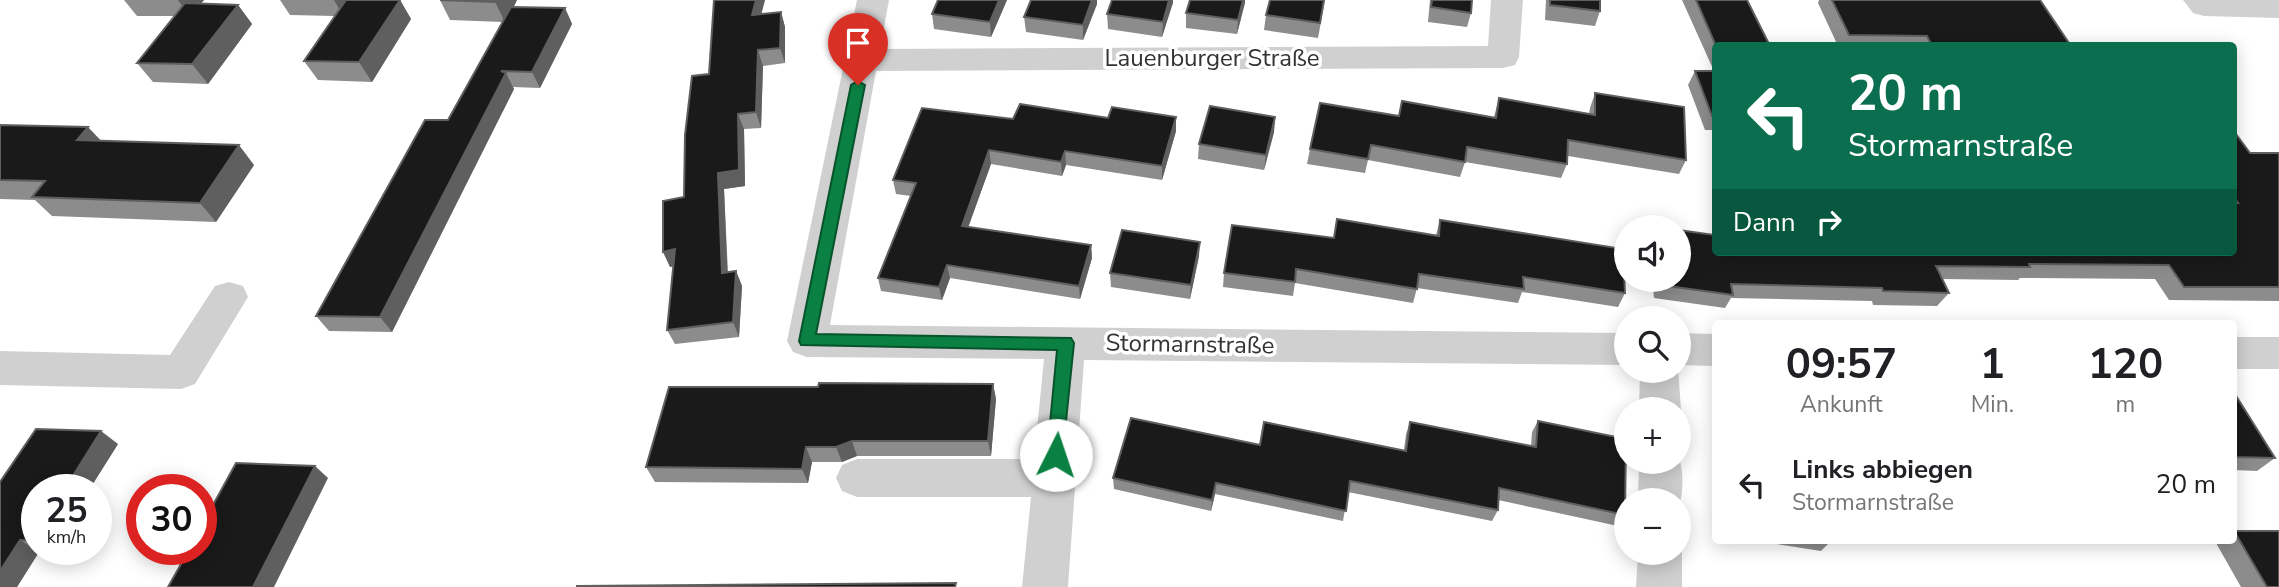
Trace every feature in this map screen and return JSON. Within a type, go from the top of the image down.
[{"type":"street","name":"Stormarnstraße","points":[[873,0],[807,341],[1614,349]]},
{"type":"street","name":"Lauenburger Straße","points":[[863,60],[1503,57],[1507,0]]},
{"type":"street","points":[[2199,0],[2204,6],[2279,8]]},
{"type":"street","points":[[0,368],[180,372],[229,297]]},
{"type":"street","points":[[1045,587],[1065,343]]},
{"type":"street","points":[[1691,349],[1712,350]]},
{"type":"street","points":[[2237,352],[2279,353]]},
{"type":"street","points":[[857,478],[1054,478]]},
{"type":"street","points":[[1659,587],[1660,565]]},
{"type":"building","points":[[346,0],[400,0],[359,62],[304,61]]},
{"type":"building","points":[[440,0],[496,0],[495,2]]},
{"type":"building","points":[[714,0],[756,0],[752,15],[781,12],[780,48],[758,50],[756,112],[738,114],[739,170],[718,173],[722,273],[736,271],[733,322],[667,330],[675,249],[663,252],[663,201],[684,197],[685,135],[692,76],[709,74]]},
{"type":"building","points":[[938,0],[999,0],[990,22],[932,14]]},
{"type":"building","points":[[1031,0],[1092,0],[1083,25],[1024,17]]},
{"type":"building","points":[[1112,0],[1169,0],[1163,22],[1107,14]]},
{"type":"building","points":[[1190,0],[1243,0],[1238,20],[1186,13]]},
{"type":"building","points":[[1270,0],[1324,0],[1320,23],[1266,15]]},
{"type":"building","points":[[1432,0],[1472,0],[1471,13],[1431,7]]},
{"type":"building","points":[[1550,0],[1600,0],[1600,11],[1550,5]]},
{"type":"building","points":[[1696,0],[1747,0],[1768,42],[1714,42]]},
{"type":"building","points":[[1832,0],[2040,0],[2068,42],[1930,42],[1927,36],[1849,35]]},
{"type":"building","points":[[185,3],[238,5],[192,64],[137,63]]},
{"type":"building","points":[[511,7],[565,8],[532,72],[501,71],[506,73],[380,317],[316,316],[425,120],[448,120]]},
{"type":"building","points":[[1695,71],[1712,71],[1712,116]]},
{"type":"building","points":[[1595,93],[1684,107],[1686,160],[1568,140],[1567,164],[1467,147],[1465,162],[1371,145],[1368,159],[1310,149],[1320,103],[1399,116],[1402,101],[1496,118],[1499,98],[1595,115]]},
{"type":"building","points":[[1020,104],[1108,118],[1112,107],[1176,117],[1162,166],[1065,151],[1061,162],[989,150],[962,226],[1091,245],[1079,286],[947,265],[939,287],[878,278],[916,183],[893,180],[922,108],[1013,119]]},
{"type":"building","points":[[1210,106],[1275,117],[1266,155],[1199,144]]},
{"type":"building","points":[[0,125],[88,127],[77,140],[239,145],[200,203],[32,197],[45,181],[0,180]]},
{"type":"building","points":[[2237,135],[2250,153],[2279,153],[2279,287],[2184,287],[2169,265],[2029,264],[2030,267],[1936,266],[1949,293],[1883,291],[1882,288],[1731,284],[1733,295],[1691,289],[1691,232],[1712,235],[1712,256],[2237,256]]},
{"type":"building","points":[[1337,219],[1439,236],[1440,220],[1614,248],[1614,291],[1523,277],[1524,289],[1419,274],[1417,289],[1296,269],[1295,282],[1224,273],[1232,225],[1334,238]]},
{"type":"building","points":[[1122,230],[1200,242],[1191,285],[1110,273]]},
{"type":"building","points":[[819,383],[993,384],[988,441],[852,441],[836,447],[806,447],[802,469],[646,467],[669,387],[818,387]]},
{"type":"building","points":[[2237,397],[2275,458],[2237,457]]},
{"type":"building","points":[[1131,418],[1260,445],[1264,422],[1406,451],[1410,422],[1536,447],[1538,421],[1614,437],[1614,474],[1626,474],[1625,488],[1614,488],[1614,513],[1499,488],[1498,510],[1350,481],[1346,511],[1216,483],[1212,500],[1113,478]]},
{"type":"building","points":[[36,429],[101,431],[74,474],[21,474],[21,540],[0,571],[0,482]]},
{"type":"building","points":[[236,463],[315,466],[253,587],[168,587],[180,565],[217,565],[217,498]]},
{"type":"building","points":[[2237,531],[2279,531],[2279,587],[2267,587],[2237,536]]},
{"type":"building","points":[[956,583],[955,587],[577,587],[577,586]]},
{"type":"route","points":[[858,85],[807,341],[1065,343],[1056,455]]}]
